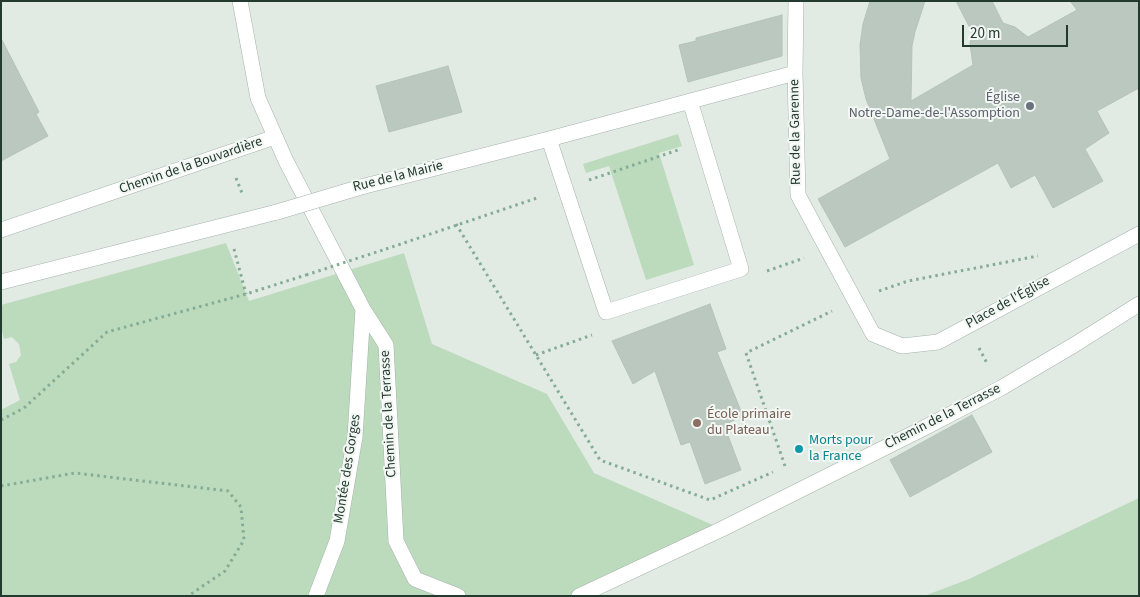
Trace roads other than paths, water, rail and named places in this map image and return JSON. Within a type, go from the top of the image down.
[{"type":"street","name":"Chemin de la Bouvardière","points":[[1,230],[275,137],[258,98],[240,1]]},
{"type":"street","name":"Rue de la Garenne","points":[[796,1],[795,73],[798,195],[873,334]]},
{"type":"street","name":"Rue de la Mairie","points":[[1,282],[277,212],[361,187],[795,73]]},
{"type":"street","points":[[549,139],[606,312],[741,269],[690,101]]},
{"type":"street","name":"Chemin de la Terrasse","points":[[275,137],[363,309],[386,345],[396,541],[415,579],[458,596]]},
{"type":"street","name":"Place de l'Église","points":[[873,334],[902,346],[938,342],[1139,234]]},
{"type":"street","name":"Chemin de la Terrasse","points":[[579,596],[722,530],[940,420],[1001,388],[1139,304]]},
{"type":"street","name":"Montée des Gorges","points":[[316,596],[337,541],[355,437],[363,309]]},
{"type":"place","name":"Église Notre-Dame-de-l'Assomption","points":[[1030,106]]},
{"type":"place","name":"École primaire du Plateau","points":[[697,423]]},
{"type":"place","name":"Morts pour la France","points":[[799,449]]}]
